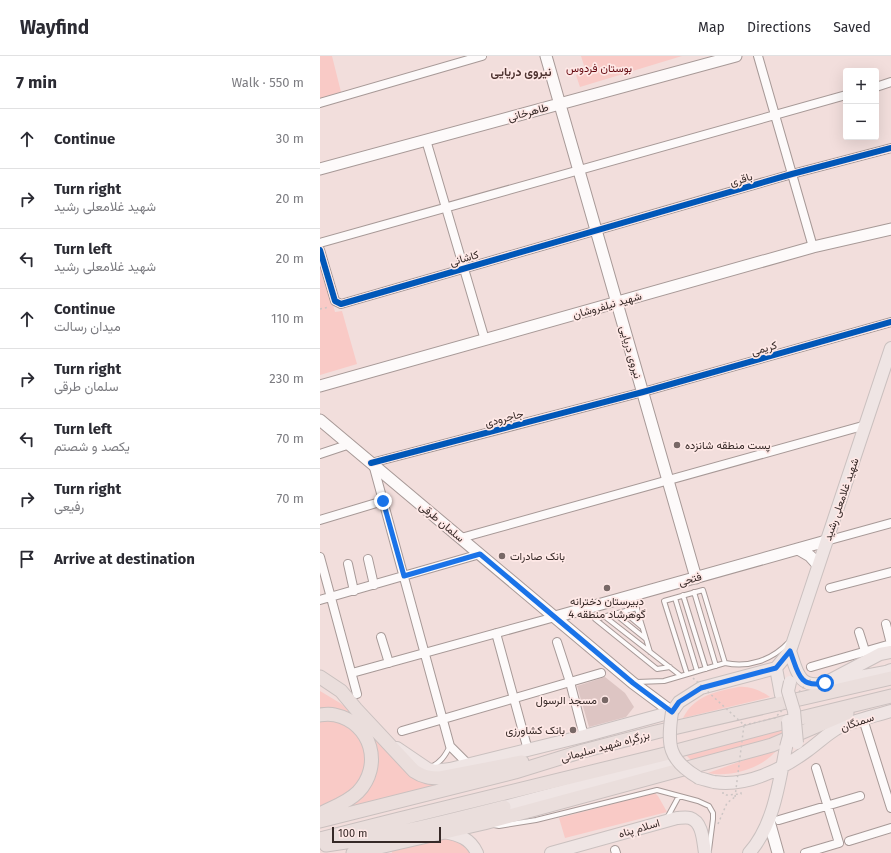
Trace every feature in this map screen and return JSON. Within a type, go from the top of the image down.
[{"type":"highway","points":[[320,677],[341,691],[414,771],[421,776],[429,778],[451,777],[529,760],[583,751]]},
{"type":"highway","name":"بزرگراه شهید سلیمانی","points":[[320,821],[515,772],[583,751],[891,678]]},
{"type":"highway","points":[[320,688],[356,708]]},
{"type":"highway","points":[[320,845],[350,847],[419,837],[484,823],[772,745],[886,697]]},
{"type":"highway","name":"بزرگراه شهید سلیمانی","points":[[320,839],[661,755],[886,697]]},
{"type":"highway","points":[[320,714],[333,714],[340,716],[358,727],[369,744],[372,758],[370,773],[357,793],[344,802],[320,814]]},
{"type":"highway","points":[[350,847],[504,807]]},
{"type":"main road","name":"نیروی دریایی","points":[[546,56],[696,578]]},
{"type":"main road","name":"طاهرخانی","points":[[320,169],[736,56]]},
{"type":"main road","name":"شهید نیلفروشان","points":[[321,389],[616,302],[813,247],[891,229]]},
{"type":"main road","name":"شهید غلامعلی رشید","points":[[776,668],[790,651],[891,348]]},
{"type":"main road","points":[[320,412],[322,422]]},
{"type":"main road","name":"سلمان طرقی","points":[[322,422],[633,683],[672,712]]},
{"type":"main road","name":"فتحی","points":[[555,617],[826,541]]},
{"type":"main road","points":[[798,549],[810,556],[818,565]]},
{"type":"main road","points":[[790,651],[795,679],[788,691],[794,711],[797,743],[800,744],[823,738]]},
{"type":"main road","points":[[825,683],[880,654],[891,652]]},
{"type":"main road","points":[[778,853],[774,820],[789,727],[776,668],[701,688],[679,702],[672,712],[668,735],[676,761],[688,772],[699,778],[714,782],[741,782],[760,776],[782,766]]},
{"type":"main road","points":[[795,679],[815,685],[891,670]]},
{"type":"main road","name":"سمنگان","points":[[782,766],[806,752],[837,729],[863,719],[891,711]]},
{"type":"main road","name":"بزرگراه شهید سلیمانی","points":[[428,769],[434,771],[450,769],[584,736],[672,712]]},
{"type":"main road","points":[[383,737],[428,769]]},
{"type":"main road","points":[[504,807],[676,761]]},
{"type":"main road","name":"اسلام پناه","points":[[553,853],[676,818],[690,818],[697,823],[701,831],[705,853]]},
{"type":"main road","points":[[751,853],[774,820]]},
{"type":"main road","points":[[444,832],[463,836],[468,840],[477,853]]},
{"type":"street","points":[[320,103],[482,56]]},
{"type":"street","points":[[758,56],[813,247]]},
{"type":"street","points":[[879,86],[891,82]]},
{"type":"street","points":[[320,243],[843,96]]},
{"type":"street","points":[[426,140],[485,340]]},
{"type":"street","name":"باقری","points":[[597,232],[792,174],[891,148]]},
{"type":"street","name":"کاشانی","points":[[320,250],[335,301],[337,304],[341,304],[464,268],[597,232]]},
{"type":"street","name":"کریمی","points":[[643,392],[891,322]]},
{"type":"street","name":"جاجرودی","points":[[372,464],[643,392]]},
{"type":"street","points":[[461,538],[866,425]]},
{"type":"street","points":[[320,454],[350,444]]},
{"type":"street","points":[[372,464],[450,746],[468,764]]},
{"type":"street","points":[[320,520],[383,501]]},
{"type":"street","points":[[826,541],[891,523]]},
{"type":"street","points":[[320,600],[480,554]]},
{"type":"street","points":[[320,557],[357,694]]},
{"type":"street","points":[[368,559],[374,585]]},
{"type":"street","points":[[348,564],[354,591]]},
{"type":"street","points":[[830,588],[891,572]]},
{"type":"street","points":[[352,673],[555,617]]},
{"type":"street","points":[[811,667],[891,644],[886,624]]},
{"type":"street","points":[[859,632],[865,651]]},
{"type":"street","points":[[496,634],[528,750]]},
{"type":"street","points":[[381,637],[389,663]]},
{"type":"street","points":[[557,642],[570,682],[584,736]]},
{"type":"street","points":[[402,731],[600,673]]},
{"type":"street","points":[[863,719],[888,788],[891,808]]},
{"type":"street","points":[[805,853],[839,843],[816,768]]},
{"type":"street","points":[[774,820],[860,796]]},
{"type":"street","points":[[848,841],[891,828]]},
{"type":"lane","points":[[696,578],[696,592],[716,666]]},
{"type":"lane","points":[[686,674],[664,601],[702,590],[725,663]]},
{"type":"lane","points":[[633,595],[650,653]]},
{"type":"lane","points":[[683,596],[706,669]]},
{"type":"lane","points":[[674,598],[697,671]]},
{"type":"lane","points":[[637,608],[595,619],[657,669],[670,668]]},
{"type":"lane","points":[[632,610],[639,616]]},
{"type":"lane","points":[[624,612],[643,627]]},
{"type":"lane","points":[[615,614],[646,640]]},
{"type":"lane","points":[[604,616],[681,676]]},
{"type":"lane","points":[[633,683],[664,681],[725,663],[735,665],[753,663],[771,657],[781,651],[795,635]]},
{"type":"lane","points":[[428,769],[438,764],[445,756],[450,746]]},
{"type":"lane","points":[[484,823],[499,826],[536,820],[657,790],[698,801],[710,806],[713,812],[709,853]]},
{"type":"lane","points":[[666,820],[679,796]]},
{"type":"path","points":[[693,678],[744,725]]},
{"type":"path","points":[[796,695],[812,678]]},
{"type":"path","points":[[744,725],[775,718],[786,706]]},
{"type":"path","points":[[718,824],[727,803],[735,797],[744,725]]},
{"type":"path","points":[[723,792],[723,794],[726,795]]},
{"type":"green space","points":[[320,56],[332,56],[341,92],[320,98]]},
{"type":"green space","name":"بوستان فردوس","points":[[581,56],[682,56],[580,87],[576,75],[586,72]]},
{"type":"green space","points":[[320,258],[335,312],[342,311],[357,364],[320,375]]},
{"type":"green space","points":[[738,687],[755,689],[770,697],[683,718],[693,704],[700,699],[714,693]]},
{"type":"green space","points":[[320,691],[351,711],[419,779],[503,771],[327,812],[359,794],[371,740],[320,711]]},
{"type":"green space","points":[[320,717],[330,717],[359,731],[369,764],[356,790],[320,809]]},
{"type":"green space","points":[[783,727],[782,736],[691,760],[686,755]]},
{"type":"green space","points":[[778,748],[765,761],[746,770],[726,774],[708,773]]},
{"type":"green space","points":[[655,793],[667,812],[565,838],[559,818]]},
{"type":"green space","points":[[438,838],[458,838],[472,853],[392,853],[391,848]]},
{"type":"building","name":"مسجد الرسول","points":[[605,677],[625,693],[634,707],[626,717],[589,727],[577,686]]},
{"type":"cycle path","points":[[320,250],[335,301],[341,304],[792,174],[891,148]]},
{"type":"cycle path","points":[[371,463],[643,392],[891,322]]},
{"type":"place","name":"پست منطقه شانزده","points":[[677,445]]},
{"type":"place","name":"بانک صادرات","points":[[502,556]]},
{"type":"place","name":"دبیرستان دخترانه گوهرشاد منطقه 4","points":[[607,588]]},
{"type":"place","name":"مسجد الرسول","points":[[605,700]]},
{"type":"place","name":"بانک کشاورزی","points":[[573,730]]},
{"type":"district","name":"نیروی دریایی","points":[[521,72]]},
{"type":"route","points":[[383,501],[404,576],[480,554],[633,683],[672,712],[679,702],[701,688],[776,668],[790,651],[799,675],[811,684],[815,685],[825,683]]}]
